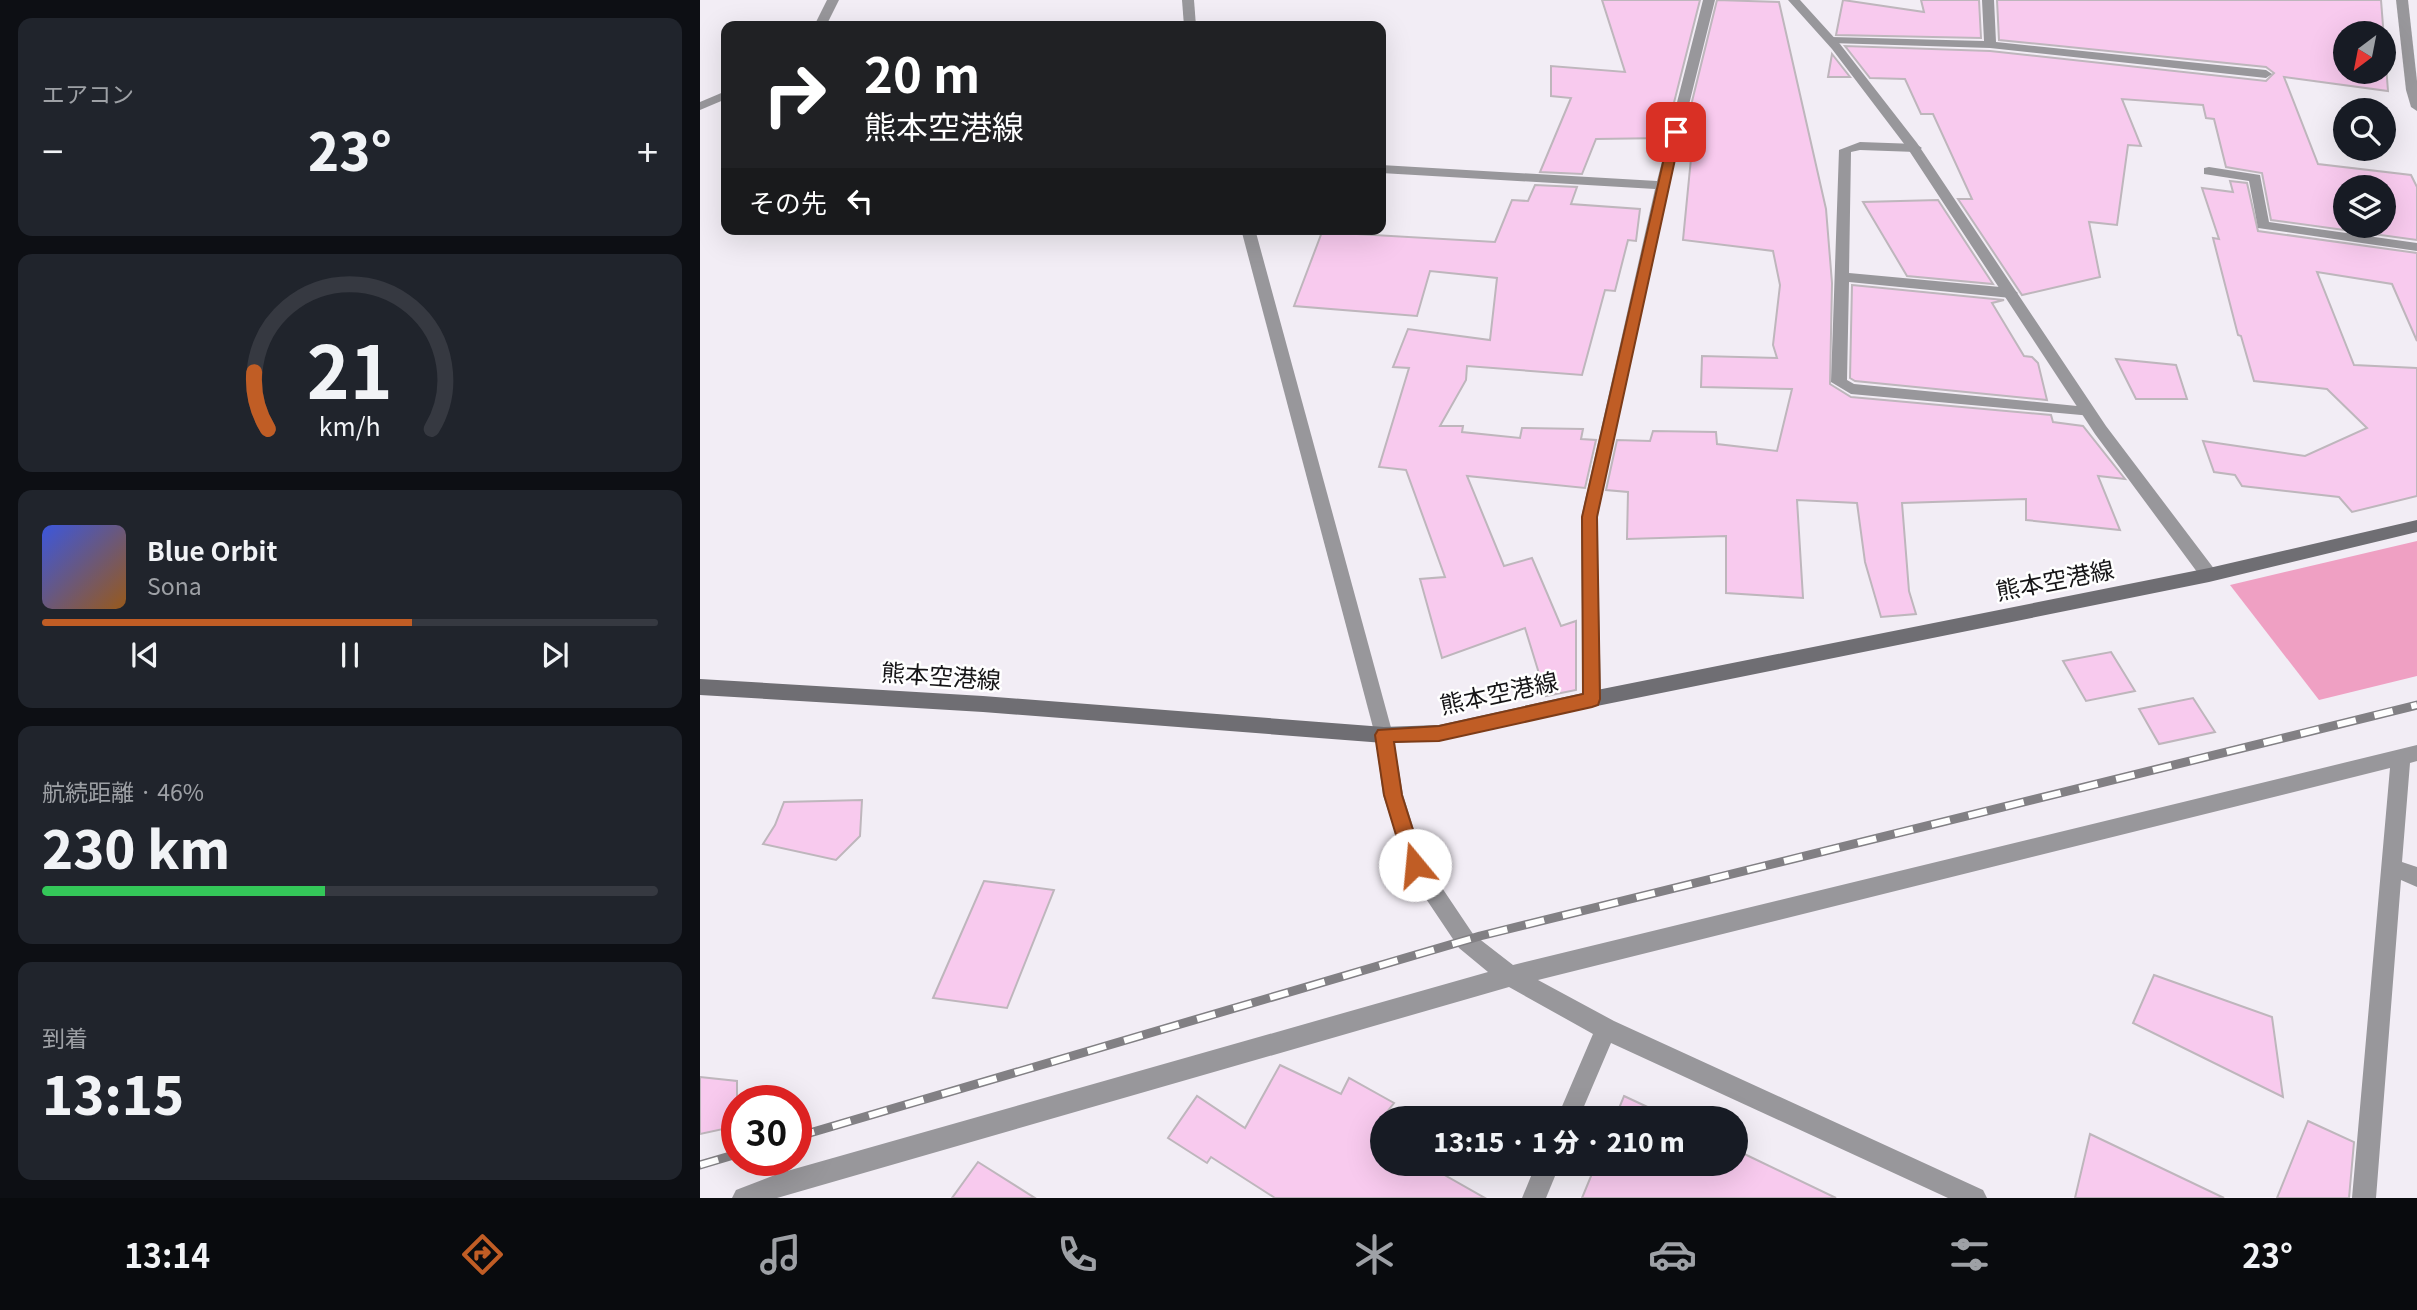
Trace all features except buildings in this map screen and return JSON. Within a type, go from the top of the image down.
[{"type":"main road","name":"熊本空港線","points":[[700,687],[983,704],[1384,735],[1439,733],[1592,699],[2209,575],[2417,526]]},
{"type":"street","points":[[822,21],[833,0]]},
{"type":"street","points":[[1188,0],[1190,21]]},
{"type":"street","points":[[1592,699],[1589,517],[1662,186],[1709,0]]},
{"type":"street","points":[[1794,0],[1831,40],[1916,148],[2087,412],[2209,575]]},
{"type":"street","points":[[1988,0],[1990,45]]},
{"type":"street","points":[[2402,0],[2412,90],[2417,107]]},
{"type":"street","points":[[1831,40],[1990,45],[2266,74]]},
{"type":"street","points":[[700,106],[721,97]]},
{"type":"street","points":[[1916,148],[1860,146],[1844,150],[1839,382],[1851,389],[2087,412]]},
{"type":"street","points":[[1386,169],[1662,186]]},
{"type":"street","points":[[2209,171],[2255,178],[2263,225],[2417,247]]},
{"type":"street","points":[[1250,235],[1384,735],[1393,795],[1415,865],[1466,942],[1510,975],[1606,1029],[1975,1198]]},
{"type":"street","points":[[1842,277],[2011,293]]},
{"type":"street","points":[[744,1198],[794,1181],[1510,975],[2409,755],[2392,867],[2364,1198]]},
{"type":"street","points":[[2392,867],[2417,877]]},
{"type":"street","points":[[1573,1106],[1606,1029]]},
{"type":"street","points":[[1534,1198],[1543,1176]]},
{"type":"shaded area","points":[[2417,541],[2417,676],[2319,700],[2230,585]]},
{"type":"railway","points":[[812,1132],[1480,936],[2417,705]]},
{"type":"railway","points":[[700,1165],[721,1159]]},
{"type":"route","points":[[1415,865],[1393,795],[1384,735],[1439,733],[1592,699],[1589,517],[1676,132]]}]
